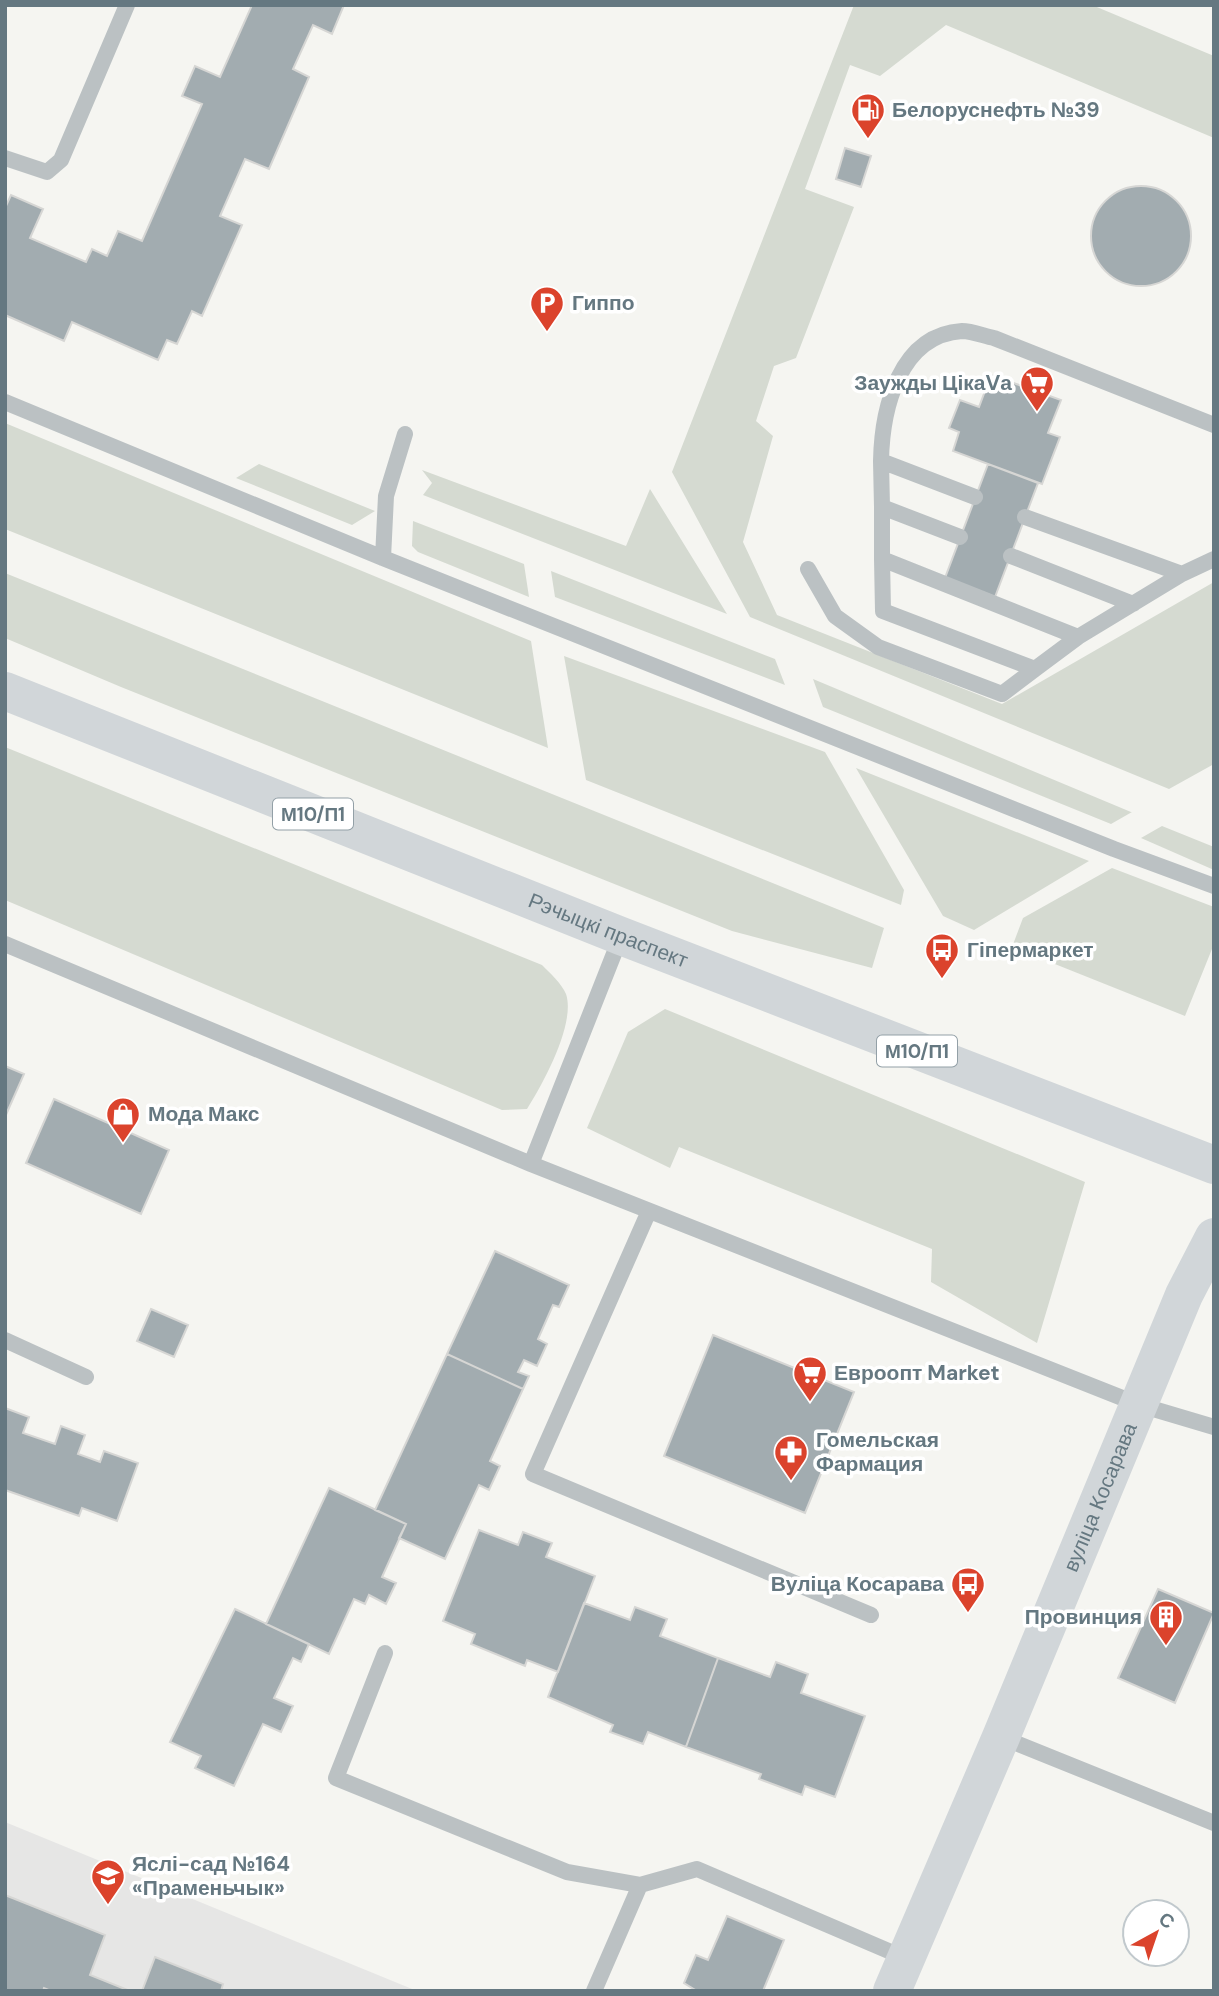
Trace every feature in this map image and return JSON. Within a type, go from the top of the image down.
[{"type":"main road","name":"Рэчыцкі праспект","points":[[5,691],[621,936],[1214,1165]]},
{"type":"main road","name":"вуліца Косарава","points":[[899,1975],[1184,1295],[1214,1237]]},
{"type":"lane","points":[[5,158],[47,172],[61,160],[127,5]]},
{"type":"lane","points":[[1035,669],[883,611],[882,431],[904,364],[932,338],[964,331],[994,338],[1214,425]]},
{"type":"lane","points":[[5,402],[383,558],[1114,849],[1214,886]]},
{"type":"lane","points":[[383,558],[386,496],[405,435]]},
{"type":"lane","points":[[881,461],[975,497]]},
{"type":"lane","points":[[882,507],[960,537]]},
{"type":"lane","points":[[1025,517],[1182,574]]},
{"type":"lane","points":[[1011,556],[1133,604]]},
{"type":"lane","points":[[882,559],[1078,637]]},
{"type":"lane","points":[[807,569],[835,616],[878,647],[1002,694],[1078,637],[1182,574],[1214,559]]},
{"type":"lane","points":[[531,1164],[621,936]]},
{"type":"lane","points":[[5,944],[531,1164],[1140,1405],[1214,1427]]},
{"type":"lane","points":[[649,1211],[626,1269],[533,1474],[871,1615]]},
{"type":"lane","points":[[5,1340],[86,1377]]},
{"type":"lane","points":[[385,1653],[336,1778],[567,1872],[640,1885],[697,1869],[899,1975]]},
{"type":"lane","points":[[1001,1737],[1214,1823]]},
{"type":"lane","points":[[593,1991],[640,1885]]},
{"type":"shaded area","points":[[854,5],[1092,5],[1214,56],[1214,138],[946,25],[880,76],[850,65],[805,189],[854,207],[796,358],[774,366],[756,421],[773,436],[743,542],[777,615],[1002,704],[1214,582],[1214,764],[1169,789],[750,617],[672,472]]},
{"type":"shaded area","points":[[5,423],[531,641],[548,748],[5,529]]},
{"type":"shaded area","points":[[259,464],[375,511],[352,525],[236,478]]},
{"type":"shaded area","points":[[422,470],[626,546],[650,489],[727,614],[423,495],[432,483]]},
{"type":"shaded area","points":[[413,521],[524,564],[529,597],[418,552],[412,546]]},
{"type":"shaded area","points":[[551,571],[775,659],[785,685],[555,597]]},
{"type":"shaded area","points":[[5,573],[884,928],[872,968],[732,931],[5,638]]},
{"type":"shaded area","points":[[564,656],[825,752],[904,890],[901,905],[586,780]]},
{"type":"shaded area","points":[[813,679],[1132,812],[1111,824],[823,707]]},
{"type":"shaded area","points":[[5,747],[542,965],[566,994],[568,1006],[556,1053],[527,1109],[502,1110],[5,900]]},
{"type":"shaded area","points":[[856,768],[1089,861],[974,930],[943,916]]},
{"type":"shaded area","points":[[1162,826],[1214,847],[1214,870],[1141,838]]},
{"type":"shaded area","points":[[1112,868],[1214,907],[1214,944],[1185,1016],[1012,947],[1023,918]]},
{"type":"shaded area","points":[[665,1009],[1085,1182],[1037,1343],[931,1282],[932,1249],[679,1147],[670,1168],[587,1128],[628,1032]]},
{"type":"shaded area","name":"Яслі-сад №164 «Праменьчык»","points":[[5,1822],[417,1991],[5,1991]]},
{"type":"building","points":[[252,5],[344,5],[332,34],[313,25],[293,69],[309,77],[269,169],[245,159],[220,216],[242,225],[202,316],[192,311],[177,344],[167,340],[158,360],[72,322],[64,341],[5,315],[5,208],[11,195],[43,209],[30,238],[86,262],[92,249],[107,256],[118,231],[142,241],[202,104],[182,96],[195,66],[220,77]]},
{"type":"building","points":[[845,148],[871,156],[861,187],[836,179]]},
{"type":"building","points":[[1141,186],[1169,194],[1183,208],[1191,236],[1183,264],[1169,278],[1141,286],[1113,278],[1099,264],[1091,236],[1099,208],[1113,194]]},
{"type":"building","points":[[991,375],[1061,400],[1048,433],[1060,437],[1042,484],[953,451],[959,432],[949,428],[960,400],[979,407]]},
{"type":"building","points":[[988,464],[1038,483],[995,597],[945,578]]},
{"type":"building","points":[[5,1066],[24,1074],[5,1117]]},
{"type":"building","points":[[54,1099],[169,1150],[141,1214],[26,1163]]},
{"type":"building","points":[[495,1251],[569,1285],[559,1307],[553,1305],[538,1339],[547,1344],[537,1366],[524,1360],[518,1372],[529,1376],[523,1389],[447,1354]]},
{"type":"building","points":[[151,1309],[188,1325],[174,1357],[137,1341]]},
{"type":"building","points":[[713,1335],[854,1392],[805,1513],[664,1456]]},
{"type":"building","points":[[447,1354],[523,1389],[490,1461],[500,1466],[489,1490],[479,1485],[445,1559],[399,1538],[406,1524],[375,1510]]},
{"type":"building","points":[[5,1408],[29,1417],[23,1433],[55,1444],[61,1426],[85,1435],[78,1454],[100,1462],[104,1451],[138,1463],[117,1521],[82,1508],[79,1516],[5,1490]]},
{"type":"building","points":[[329,1488],[406,1524],[382,1577],[396,1583],[386,1604],[369,1595],[365,1604],[354,1599],[329,1654],[266,1624]]},
{"type":"building","points":[[479,1530],[518,1545],[523,1532],[552,1543],[546,1557],[595,1576],[558,1672],[527,1660],[525,1666],[471,1644],[475,1634],[443,1621]]},
{"type":"building","name":"Провинция","points":[[1158,1589],[1214,1613],[1175,1703],[1118,1678]]},
{"type":"building","points":[[584,1603],[630,1620],[635,1607],[667,1619],[660,1636],[718,1658],[686,1747],[648,1732],[643,1744],[610,1732],[613,1725],[548,1697]]},
{"type":"building","points":[[235,1609],[309,1644],[301,1662],[293,1658],[274,1698],[293,1706],[281,1732],[263,1724],[234,1786],[195,1768],[201,1756],[170,1742]]},
{"type":"building","points":[[718,1658],[770,1677],[776,1662],[808,1674],[801,1693],[865,1716],[835,1797],[805,1786],[802,1795],[759,1779],[761,1774],[686,1747]]},
{"type":"building","points":[[5,1895],[105,1935],[90,1975],[130,1991],[51,1991],[44,1988],[43,1991],[5,1991]]},
{"type":"building","points":[[727,1916],[784,1940],[763,1991],[697,1991],[684,1983],[696,1955],[708,1960]]},
{"type":"building","points":[[155,1957],[223,1984],[221,1991],[142,1991]]},
{"type":"place","name":"Белоруснефть №39","points":[[868,140]]},
{"type":"place","name":"Гиппо","points":[[547,333]]},
{"type":"place","name":"Заужды ЦікаVа","points":[[1037,413]]},
{"type":"place","name":"Гіпермаркет","points":[[942,980]]},
{"type":"place","name":"Мода Макс","points":[[123,1144]]},
{"type":"place","name":"Евроопт Market","points":[[810,1403]]},
{"type":"place","name":"Гомельская Фармация","points":[[791,1482]]},
{"type":"place","name":"Вуліца Косарава","points":[[968,1614]]},
{"type":"place","name":"Провинция","points":[[1166,1647]]},
{"type":"place","name":"Яслі-сад №164 «Праменьчык»","points":[[108,1906]]}]
